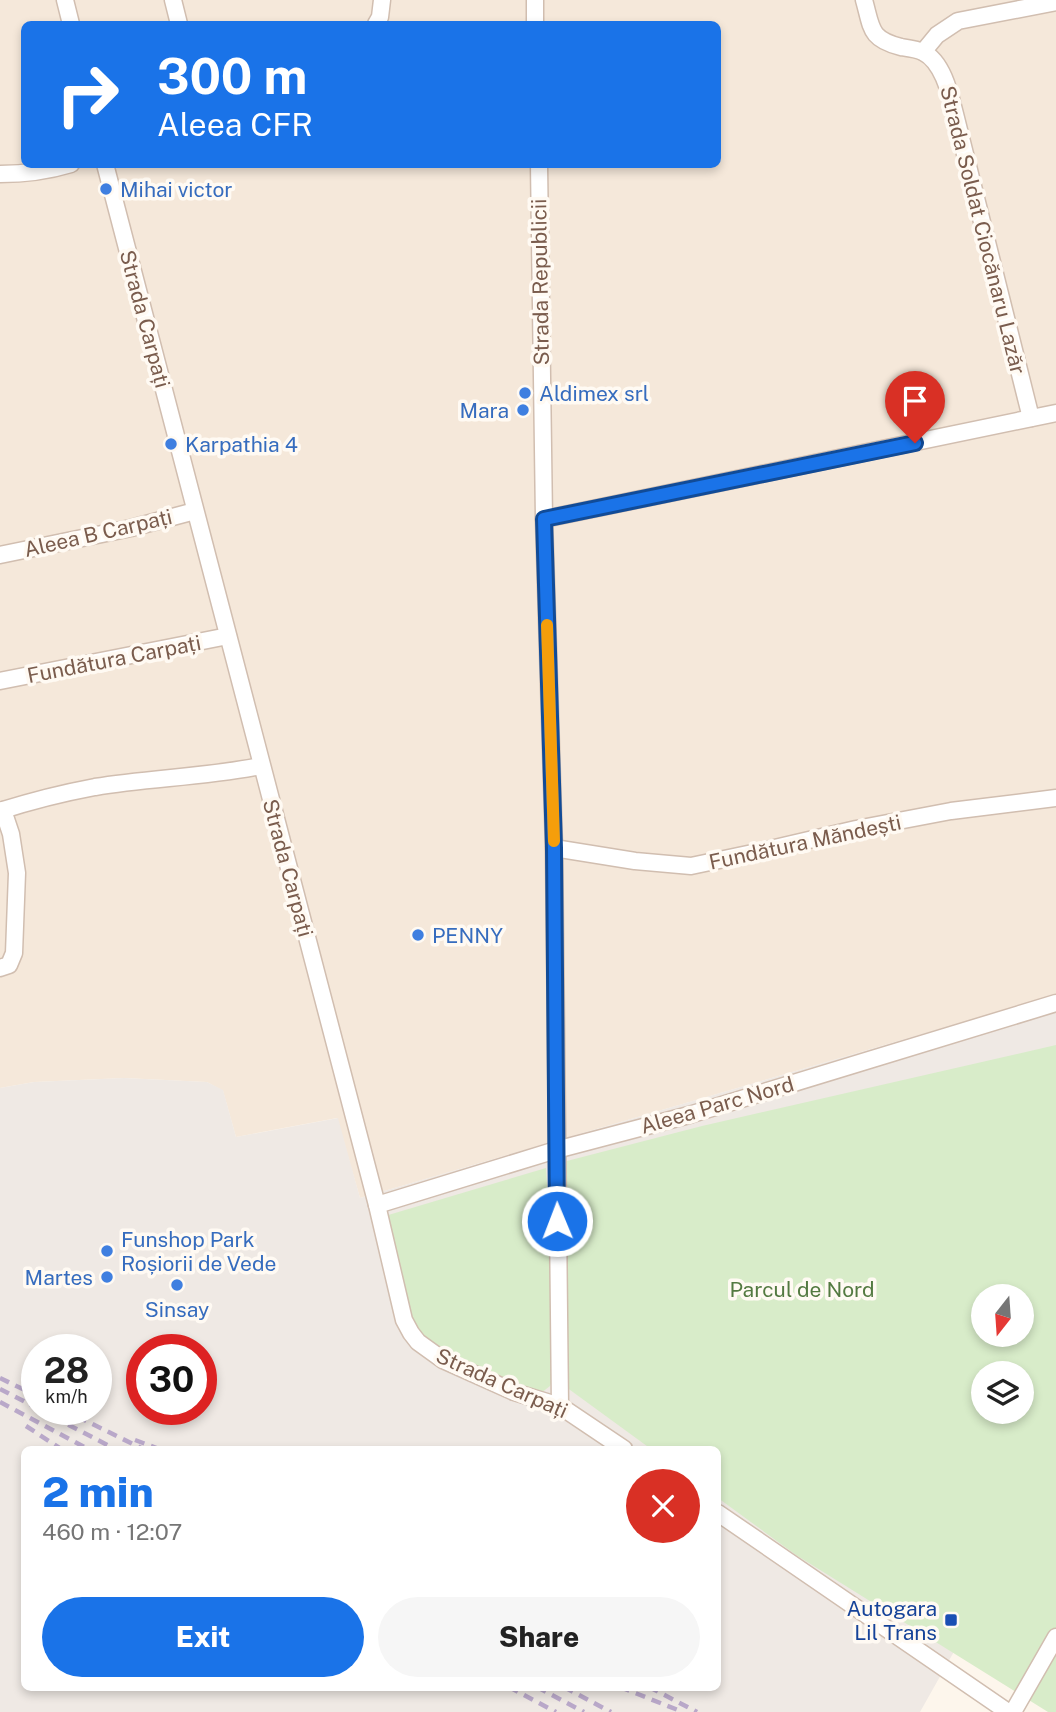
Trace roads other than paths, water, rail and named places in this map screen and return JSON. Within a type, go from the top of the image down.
[{"type":"street","points":[[65,0],[70,21]]},
{"type":"street","points":[[173,0],[178,21]]},
{"type":"street","points":[[378,21],[382,0]]},
{"type":"street","points":[[535,0],[536,21]]},
{"type":"street","points":[[864,0],[872,31],[879,39],[923,52],[937,35],[958,21],[1056,2]]},
{"type":"street","name":"Strada Soldat Ciocănaru Lazăr","points":[[923,52],[940,71],[950,93],[1031,418]]},
{"type":"street","points":[[0,174],[57,168]]},
{"type":"street","name":"Strada Carpați","points":[[106,168],[377,1205],[404,1321],[418,1342],[434,1354],[514,1392],[560,1406],[620,1446]]},
{"type":"street","name":"Strada Republicii","points":[[538,168],[544,519],[554,848],[560,1406]]},
{"type":"street","points":[[544,519],[1056,413]]},
{"type":"street","name":"Aleea B Carpați","points":[[0,555],[131,528],[195,510]]},
{"type":"street","name":"Fundătura Carpați","points":[[0,681],[228,636]]},
{"type":"street","points":[[0,968],[9,965],[14,953],[18,873],[12,835],[1,811],[95,787],[228,773],[261,766]]},
{"type":"street","name":"Fundătura Măndești","points":[[554,848],[635,861],[691,866],[951,811],[1056,798]]},
{"type":"street","name":"Aleea Parc Nord","points":[[377,1205],[556,1150],[702,1111],[1056,1003]]},
{"type":"street","points":[[721,1515],[1010,1712],[1056,1637]]},
{"type":"railway","points":[[0,1378],[21,1388]]},
{"type":"railway","points":[[0,1389],[21,1400]]},
{"type":"railway","points":[[0,1402],[82,1446]]},
{"type":"railway","points":[[69,1425],[109,1446]]},
{"type":"railway","points":[[94,1425],[137,1446]]},
{"type":"railway","points":[[26,1426],[56,1446]]},
{"type":"railway","points":[[135,1440],[151,1446]]},
{"type":"railway","points":[[517,1691],[556,1712]]},
{"type":"railway","points":[[545,1691],[584,1712]]},
{"type":"railway","points":[[572,1691],[611,1712]]},
{"type":"railway","points":[[630,1691],[683,1712]]},
{"type":"railway","points":[[657,1691],[697,1712]]},
{"type":"place","name":"Mihai victor","points":[[106,189]]},
{"type":"place","name":"Aldimex srl","points":[[525,393]]},
{"type":"place","name":"Mara","points":[[523,410]]},
{"type":"place","name":"Karpathia 4","points":[[171,444]]},
{"type":"place","name":"PENNY","points":[[418,935]]},
{"type":"place","name":"Funshop Park Roșiorii de Vede","points":[[107,1251]]},
{"type":"place","name":"Martes","points":[[107,1277]]},
{"type":"place","name":"Sinsay","points":[[177,1285]]},
{"type":"place","name":"Autogara Lil Trans","points":[[951,1620]]},
{"type":"park label","name":"Parcul de Nord","points":[[802,1289]]}]
